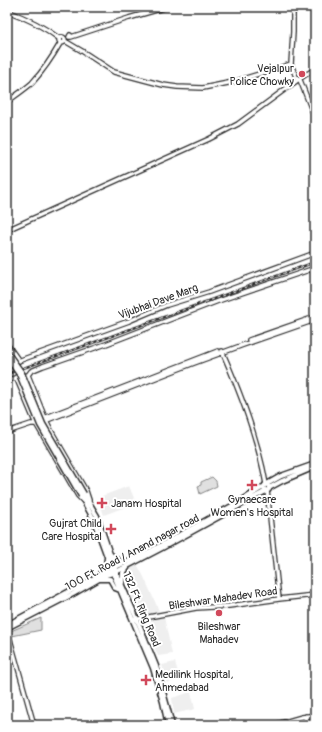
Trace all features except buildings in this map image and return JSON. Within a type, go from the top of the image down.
[{"type":"main road","points":[[7,352],[22,373],[43,424],[83,495]]},
{"type":"main road","points":[[7,357],[19,374],[40,425],[83,495]]},
{"type":"main road","points":[[266,487],[281,476],[315,464]]},
{"type":"main road","points":[[266,487],[315,467]]},
{"type":"main road","name":"100 Ft. Road / Anand nagar road","points":[[7,628],[71,595],[99,577],[127,564],[266,487]]},
{"type":"main road","name":"132 Ft. Ring Road","points":[[83,495],[98,519],[114,571],[156,666],[172,725]]},
{"type":"main road","points":[[7,625],[99,577],[101,572],[105,569],[109,556],[114,557],[118,562],[127,564],[122,575],[121,588],[115,588],[110,580],[99,577]]},
{"type":"main road","name":"132 Ft. Ring Road","points":[[135,619],[153,668],[168,725]]},
{"type":"street","points":[[82,32],[127,16],[161,7]]},
{"type":"street","points":[[7,102],[32,82],[63,40],[70,35],[167,7]]},
{"type":"street","points":[[293,7],[291,64],[315,118]]},
{"type":"street","points":[[7,11],[28,19],[82,50],[114,72],[163,85],[203,88],[233,82],[291,64]]},
{"type":"street","points":[[7,230],[209,141],[239,125],[299,80],[315,70]]},
{"type":"street","name":"Vijubhai Dave Marg","points":[[7,364],[19,361],[129,321],[168,305],[210,292],[315,253]]},
{"type":"street","points":[[7,380],[28,375],[31,371],[218,301],[315,268]]},
{"type":"street","points":[[7,432],[36,423],[222,351],[315,319]]},
{"type":"street","points":[[7,344],[19,361]]},
{"type":"street","points":[[222,351],[236,382],[260,456],[266,487],[279,599]]},
{"type":"street","points":[[28,375],[46,419],[86,491],[88,504]]},
{"type":"street","points":[[16,377],[36,423],[78,496],[88,504]]},
{"type":"street","name":"Bileshwar Mahadev Road","points":[[135,619],[196,608],[229,606],[315,595]]},
{"type":"street","points":[[7,632],[33,725]]},
{"type":"street","points":[[7,636],[33,725]]},
{"type":"street","points":[[274,725],[315,715]]},
{"type":"street","points":[[281,725],[306,717]]},
{"type":"street","points":[[305,725],[306,717]]},
{"type":"shaded area","points":[[212,477],[216,481],[217,486],[200,494],[198,486],[201,485],[201,482]]},
{"type":"shaded area","points":[[129,486],[136,503],[104,515],[101,507],[106,505],[102,496]]},
{"type":"shaded area","points":[[137,564],[160,613],[139,617],[123,572]]},
{"type":"shaded area","points":[[164,617],[172,654],[158,656],[143,621]]},
{"type":"shaded area","points":[[41,618],[41,630],[12,636],[11,631]]},
{"type":"shaded area","points":[[175,662],[179,676],[185,675],[185,678],[167,683],[162,665]]},
{"type":"shaded area","points":[[191,692],[195,709],[174,714],[172,698]]},
{"type":"railway","points":[[7,374],[315,262]]},
{"type":"place","name":"Vejalpur Police Chowky","points":[[302,74]]},
{"type":"place","name":"Gynaecare Women's Hospital","points":[[252,485]]},
{"type":"place","name":"Janam Hospital","points":[[102,503]]},
{"type":"place","name":"Gujrat Child Care Hospital","points":[[111,529]]},
{"type":"place","name":"Bileshwar Mahadev","points":[[219,613]]},
{"type":"place","name":"Medilink Hospital, Ahmedabad","points":[[146,680]]}]
